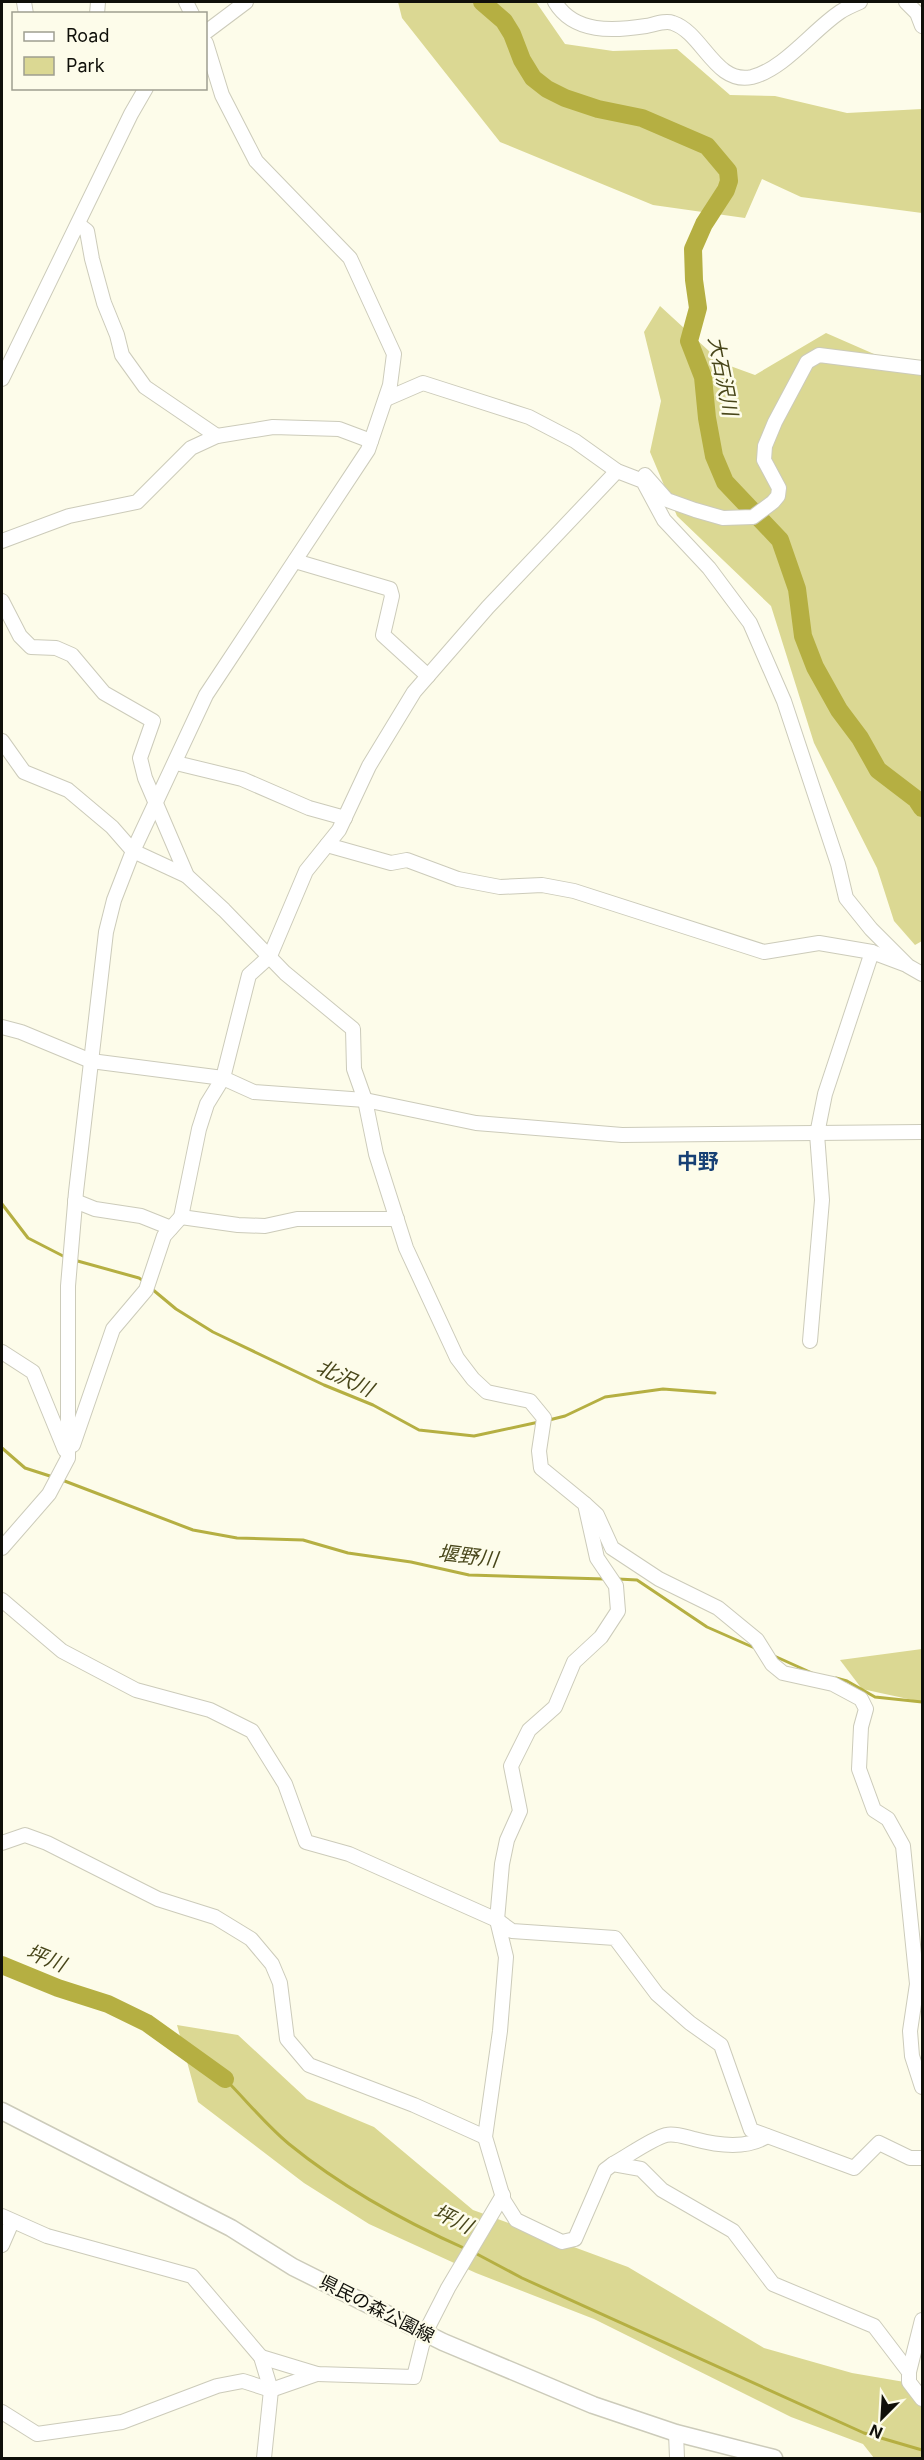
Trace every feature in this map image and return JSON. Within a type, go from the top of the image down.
[{"type":"main road","name":"県民の森公園線","points":[[2,2111],[231,2228],[293,2267],[425,2333],[513,2373],[593,2406],[676,2433],[774,2458]]},
{"type":"street","points":[[207,31],[246,2]]},
{"type":"street","points":[[555,2],[578,22],[598,30],[621,30],[671,22],[685,29],[726,72],[739,77],[752,77],[769,69],[840,12],[860,2]]},
{"type":"street","points":[[906,2],[917,13],[922,26]]},
{"type":"street","points":[[69,1458],[71,1258],[75,1201],[106,932],[114,900],[134,851],[206,695],[368,450],[390,385],[394,354],[350,258],[256,161],[222,95],[207,46]]},
{"type":"street","points":[[2,379],[145,90]]},
{"type":"street","points":[[78,224],[87,231],[104,303],[117,335],[122,355],[146,387],[217,436]]},
{"type":"street","points":[[386,399],[423,382],[529,417],[575,441],[617,471],[644,475],[653,482],[667,500],[723,518],[753,517],[778,496],[779,488],[764,460],[765,446],[807,362],[819,355],[922,368]]},
{"type":"street","points":[[2,540],[69,516],[137,502],[191,448],[217,436],[273,427],[339,429],[371,441]]},
{"type":"street","points":[[2,1548],[49,1494],[69,1458],[113,1329],[148,1284],[164,1236],[176,1223],[199,1129],[207,1104],[223,1078],[249,975],[270,956],[306,871],[345,818],[369,766],[414,692],[488,607],[617,471]]},
{"type":"street","points":[[634,475],[643,481],[664,520],[709,568],[750,623],[784,701],[838,864],[846,898],[908,966]]},
{"type":"street","points":[[295,561],[390,589],[392,596],[383,635],[428,676]]},
{"type":"street","points":[[2,602],[20,636],[31,647],[56,648],[72,655],[104,693],[153,721],[140,758],[156,805],[187,876]]},
{"type":"street","points":[[2,741],[24,772],[68,790],[112,827],[134,851],[187,876],[285,973],[353,1029],[354,1069],[365,1100],[376,1154],[406,1248],[457,1358],[473,1379],[487,1392],[530,1401],[544,1423],[539,1451],[541,1468],[597,1515],[612,1548],[659,1579],[718,1608],[760,1644],[770,1660],[783,1673],[833,1684],[861,1699],[866,1709],[861,1727],[859,1769],[874,1810],[888,1819],[903,1846],[917,1984],[910,2031],[912,2056],[922,2087]]},
{"type":"street","points":[[176,763],[242,778],[309,808],[345,818]]},
{"type":"street","points":[[327,845],[391,863],[407,860],[458,879],[500,886],[542,885],[574,891],[764,952],[819,943],[872,952],[922,974]]},
{"type":"street","points":[[810,1341],[822,1200],[817,1134],[825,1094],[872,952]]},
{"type":"street","points":[[2,1027],[21,1032],[91,1061],[223,1078],[254,1092],[365,1100],[476,1124],[622,1135],[922,1132]]},
{"type":"street","points":[[75,1201],[95,1209],[176,1223],[265,1226],[297,1219],[397,1219]]},
{"type":"street","points":[[2,1352],[33,1372],[69,1458]]},
{"type":"street","points":[[585,1504],[597,1558],[616,1585],[618,1611],[600,1637],[574,1662],[555,1707],[529,1730],[511,1766],[520,1811],[507,1840],[502,1864],[498,1920],[506,1957],[500,2031],[485,2137],[502,2195],[516,2220],[562,2242],[575,2239],[605,2170],[664,2136],[674,2135],[708,2143],[736,2145],[760,2140],[767,2136]]},
{"type":"street","points":[[2,1600],[62,1651],[136,1690],[210,1710],[252,1731],[285,1784],[306,1842],[349,1854],[498,1920],[512,1930],[615,1938],[657,1994],[690,2023],[721,2045],[751,2130],[854,2168],[879,2143],[910,2158],[922,2158]]},
{"type":"street","points":[[2,1843],[25,1835],[47,1843],[158,1899],[214,1917],[251,1939],[272,1964],[280,1983],[287,2039],[309,2065],[414,2105],[485,2137]]},
{"type":"street","points":[[613,2164],[641,2169],[662,2190],[733,2231],[773,2284],[874,2326],[909,2372]]},
{"type":"street","points":[[261,2357],[317,2374],[414,2377],[425,2333],[458,2270],[502,2195]]},
{"type":"street","points":[[2,2245],[7,2219],[47,2236],[192,2276],[261,2357],[271,2390],[264,2458]]},
{"type":"street","points":[[922,2320],[909,2372],[909,2382],[922,2399]]},
{"type":"street","points":[[2,2412],[37,2434],[122,2421],[217,2386],[243,2381],[271,2390],[317,2374]]},
{"type":"street","points":[[676,2433],[677,2458]]},
{"type":"green space","points":[[398,2],[536,2],[565,44],[613,51],[677,49],[730,95],[775,96],[847,113],[922,109],[922,213],[801,197],[762,179],[745,218],[653,205],[500,142],[402,18]]},
{"type":"green space","points":[[660,306],[722,363],[755,375],[826,333],[922,375],[922,941],[915,945],[894,921],[877,868],[814,743],[771,606],[677,516],[650,452],[661,401],[644,332]]},
{"type":"green space","points":[[922,1649],[922,1702],[862,1689],[840,1660]]},
{"type":"green space","points":[[177,2025],[238,2035],[307,2099],[374,2127],[473,2210],[628,2267],[764,2348],[852,2373],[922,2385],[922,2458],[874,2458],[863,2444],[791,2417],[594,2319],[476,2273],[369,2224],[304,2183],[198,2102]]},
{"type":"waterway","name":"大石沢川","points":[[482,2],[504,21],[533,78],[547,89],[565,98],[598,109],[642,118],[707,146],[728,171],[729,181],[726,190],[704,224],[693,249],[698,308],[689,341],[703,377],[714,456],[725,482],[780,540],[797,589],[803,636],[815,667],[839,710],[860,738],[878,770],[916,799],[922,808]]},
{"type":"waterway","name":"北沢川","points":[[2,1204],[28,1238],[65,1257]]},
{"type":"waterway","name":"北沢川","points":[[74,1260],[139,1278],[145,1282]]},
{"type":"waterway","name":"北沢川","points":[[152,1289],[176,1309],[213,1332],[324,1385],[373,1405],[419,1430],[474,1436],[539,1422]]},
{"type":"waterway","name":"北沢川","points":[[549,1420],[565,1416],[605,1397],[663,1389],[715,1393]]},
{"type":"waterway","name":"堰野川","points":[[2,1448],[25,1468],[53,1477]]},
{"type":"waterway","name":"堰野川","points":[[62,1480],[193,1530],[237,1538],[303,1540],[348,1553],[411,1562],[469,1575],[605,1579]]},
{"type":"waterway","name":"堰野川","points":[[618,1579],[637,1580],[707,1627],[757,1649]]},
{"type":"waterway","name":"堰野川","points":[[772,1655],[812,1673]]},
{"type":"waterway","name":"堰野川","points":[[836,1678],[847,1681],[875,1697],[922,1702]]},
{"type":"waterway","name":"坪川","points":[[2,1965],[58,1988],[108,2004],[147,2023],[225,2079]]},
{"type":"waterway","name":"坪川","points":[[225,2079],[281,2137],[331,2175],[397,2215],[466,2249]]},
{"type":"waterway","name":"坪川","points":[[475,2253],[522,2278],[864,2433],[922,2450]]},
{"type":"district","name":"中野","points":[[698,1162]]}]
